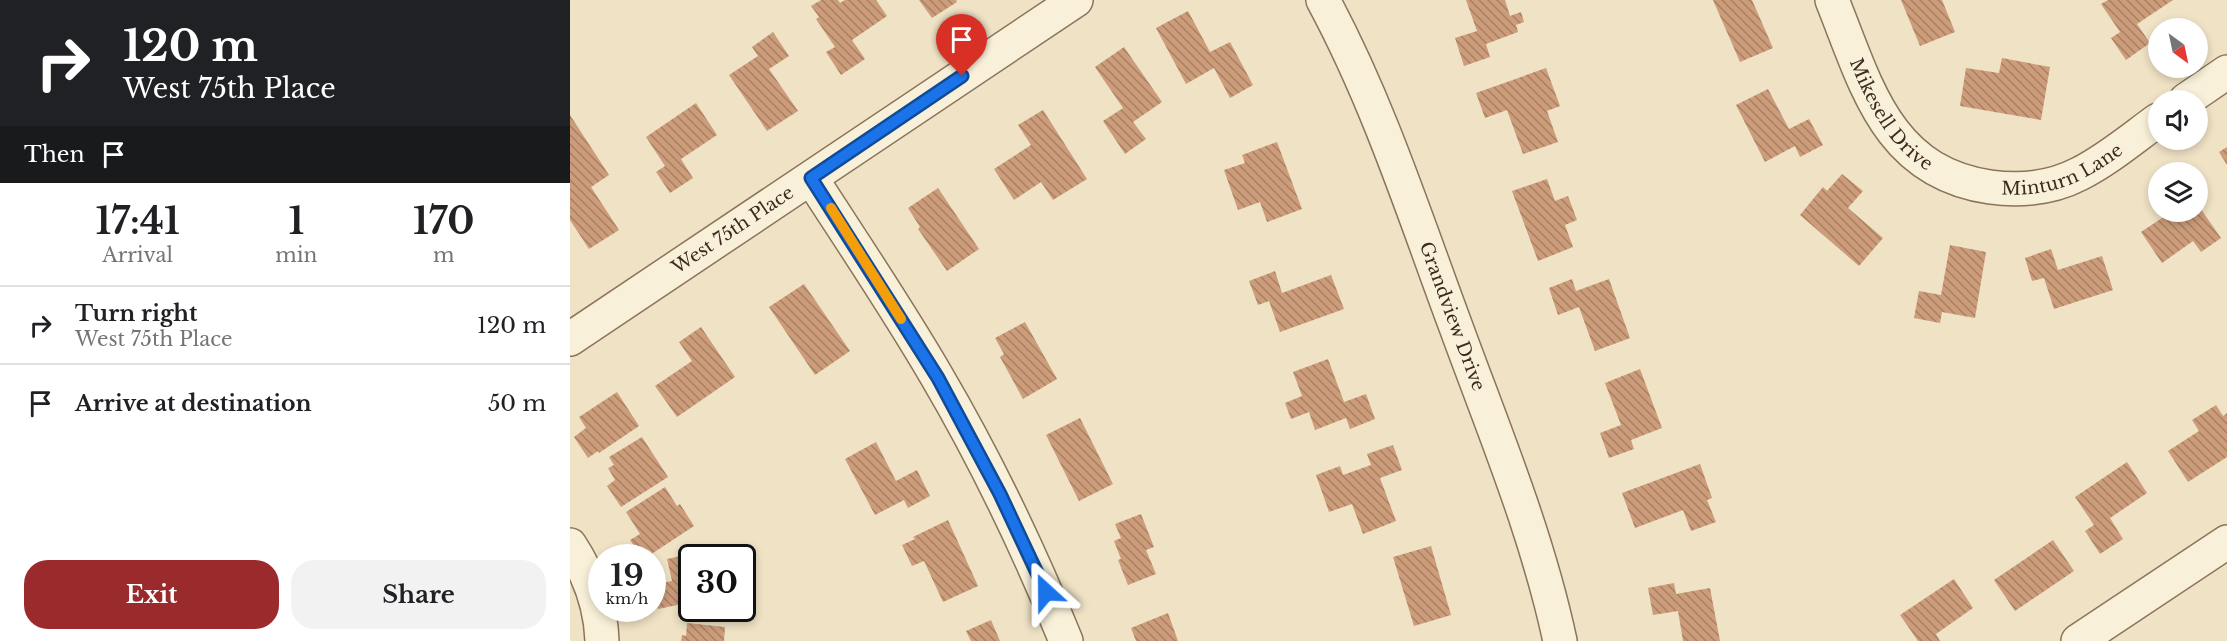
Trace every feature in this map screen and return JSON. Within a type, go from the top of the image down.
[{"type":"street","name":"West 75th Place","points":[[570,339],[1076,0]]},
{"type":"street","name":"Grandview Drive","points":[[1323,0],[1362,78],[1397,167],[1523,510],[1542,570],[1560,641]]},
{"type":"street","name":"Mikesell Drive","points":[[1832,0],[1874,103],[1895,135],[1913,153],[1933,167],[1967,182],[1991,187]]},
{"type":"street","points":[[2201,90],[2227,72]]},
{"type":"street","name":"Minturn Lane","points":[[1991,187],[2037,188],[2080,174],[2148,127]]},
{"type":"street","points":[[811,178],[926,358],[962,422],[1016,527],[1066,641]]},
{"type":"street","points":[[2079,641],[2227,542]]},
{"type":"street","points":[[570,545],[593,588],[601,623],[602,641]]},
{"type":"building","points":[[821,0],[838,0],[840,3],[845,0],[876,0],[887,16],[852,40],[865,59],[841,75],[826,52],[835,47],[816,19],[819,17],[811,6]]},
{"type":"building","points":[[919,0],[956,0],[957,2],[932,18]]},
{"type":"building","points":[[1466,0],[1505,0],[1510,16],[1521,12],[1524,22],[1516,25],[1518,32],[1486,44],[1490,57],[1464,66],[1455,38],[1477,31]]},
{"type":"building","points":[[1713,0],[1752,0],[1773,48],[1740,62]]},
{"type":"building","points":[[1901,0],[1942,0],[1955,32],[1920,46]]},
{"type":"building","points":[[2108,0],[2173,0],[2137,24],[2148,40],[2148,44],[2126,60],[2111,38],[2120,32],[2101,4]]},
{"type":"building","points":[[1188,11],[1210,52],[1230,42],[1253,85],[1230,98],[1214,68],[1186,84],[1156,28]]},
{"type":"building","points":[[773,32],[789,56],[769,69],[798,111],[767,131],[729,75],[758,56],[752,47]]},
{"type":"building","points":[[1124,47],[1162,102],[1133,122],[1146,139],[1125,154],[1103,121],[1123,108],[1095,67]]},
{"type":"building","points":[[2002,58],[2050,67],[2041,120],[1960,106],[1966,68],[1999,73]]},
{"type":"building","points":[[1546,68],[1560,106],[1547,111],[1558,142],[1523,154],[1507,110],[1485,118],[1476,93]]},
{"type":"building","points":[[1768,89],[1789,129],[1809,119],[1823,145],[1800,157],[1795,146],[1765,162],[1736,105]]},
{"type":"building","points":[[696,103],[717,135],[681,159],[693,178],[670,193],[656,172],[665,166],[646,137]]},
{"type":"building","points":[[1043,110],[1087,179],[1053,200],[1041,182],[1014,200],[994,169],[1031,145],[1018,125]]},
{"type":"building","points":[[570,115],[609,175],[591,187],[619,230],[589,249],[570,220]]},
{"type":"building","points":[[1277,142],[1302,209],[1267,222],[1260,202],[1238,210],[1224,170],[1245,163],[1242,155]]},
{"type":"building","points":[[2227,147],[2227,165],[2219,152]]},
{"type":"building","points":[[1842,174],[1863,191],[1848,208],[1883,238],[1859,266],[1800,215],[1823,187],[1827,191]]},
{"type":"building","points":[[1547,179],[1555,201],[1568,196],[1577,220],[1565,225],[1573,247],[1538,261],[1512,191]]},
{"type":"building","points":[[938,188],[979,249],[947,271],[918,229],[920,227],[908,208]]},
{"type":"building","points":[[2208,219],[2221,238],[2201,252],[2193,241],[2162,263],[2141,232],[2156,222],[2208,222]]},
{"type":"building","points":[[1950,245],[1986,252],[1975,318],[1942,312],[1940,323],[1914,318],[1919,291],[1941,295]]},
{"type":"building","points":[[2051,249],[2058,270],[2102,256],[2113,290],[2054,309],[2044,278],[2032,281],[2025,258]]},
{"type":"building","points":[[1275,271],[1282,293],[1331,275],[1344,309],[1280,332],[1269,301],[1258,305],[1249,281]]},
{"type":"building","points":[[1572,279],[1576,291],[1609,279],[1630,338],[1595,351],[1579,307],[1558,315],[1549,288]]},
{"type":"building","points":[[804,284],[850,351],[815,375],[769,307]]},
{"type":"building","points":[[1025,322],[1057,379],[1023,399],[1000,357],[1004,354],[995,338]]},
{"type":"building","points":[[701,327],[735,377],[677,417],[655,386],[692,361],[679,342]]},
{"type":"building","points":[[1328,359],[1344,402],[1366,394],[1375,419],[1350,429],[1346,418],[1315,430],[1309,412],[1291,419],[1285,403],[1302,396],[1293,372]]},
{"type":"building","points":[[1640,369],[1662,428],[1631,440],[1634,449],[1609,458],[1600,433],[1621,425],[1605,383]]},
{"type":"building","points":[[617,392],[639,426],[588,458],[574,437],[586,428],[579,417]]},
{"type":"building","points":[[2216,405],[2223,416],[2227,413],[2227,457],[2188,482],[2168,451],[2199,431],[2192,420]]},
{"type":"building","points":[[1080,418],[1113,484],[1079,501],[1046,435]]},
{"type":"building","points":[[642,437],[668,477],[621,507],[607,486],[615,480],[608,468],[614,465],[609,457]]},
{"type":"building","points":[[876,442],[896,481],[917,470],[930,496],[908,508],[904,500],[875,515],[845,459]]},
{"type":"building","points":[[1393,445],[1402,470],[1380,478],[1396,521],[1363,534],[1352,504],[1329,512],[1316,475],[1340,466],[1343,475],[1371,465],[1367,454]]},
{"type":"building","points":[[2127,462],[2147,493],[2110,518],[2123,539],[2100,554],[2085,531],[2094,525],[2075,497]]},
{"type":"building","points":[[1700,464],[1712,498],[1707,500],[1716,522],[1691,531],[1683,510],[1635,528],[1622,493]]},
{"type":"building","points":[[665,487],[677,506],[680,504],[694,526],[666,544],[633,544],[630,540],[640,534],[626,512]]},
{"type":"building","points":[[1141,514],[1154,547],[1146,550],[1156,574],[1128,585],[1118,560],[1121,559],[1114,541],[1121,538],[1115,524]]},
{"type":"building","points":[[948,520],[978,586],[943,602],[924,561],[912,566],[902,545]]},
{"type":"building","points":[[2053,540],[2074,571],[2015,611],[1994,580]]},
{"type":"building","points":[[1431,546],[1451,615],[1414,626],[1393,557]]},
{"type":"building","points":[[678,557],[678,605],[666,607],[666,582],[672,581],[667,559]]},
{"type":"building","points":[[1954,579],[1973,608],[1936,634],[1940,641],[1918,641],[1900,615]]},
{"type":"building","points":[[1674,583],[1676,594],[1710,588],[1720,641],[1683,641],[1678,611],[1653,615],[1648,588]]},
{"type":"building","points":[[1168,613],[1178,641],[1136,641],[1131,628]]},
{"type":"building","points":[[991,620],[1000,641],[971,641],[966,631]]},
{"type":"building","points":[[687,623],[725,627],[724,641],[681,641],[682,635],[686,636]]},
{"type":"slow traffic","points":[[831,208],[901,319]]},
{"type":"route","points":[[962,76],[811,178],[938,378],[1000,494],[1046,592]]}]
